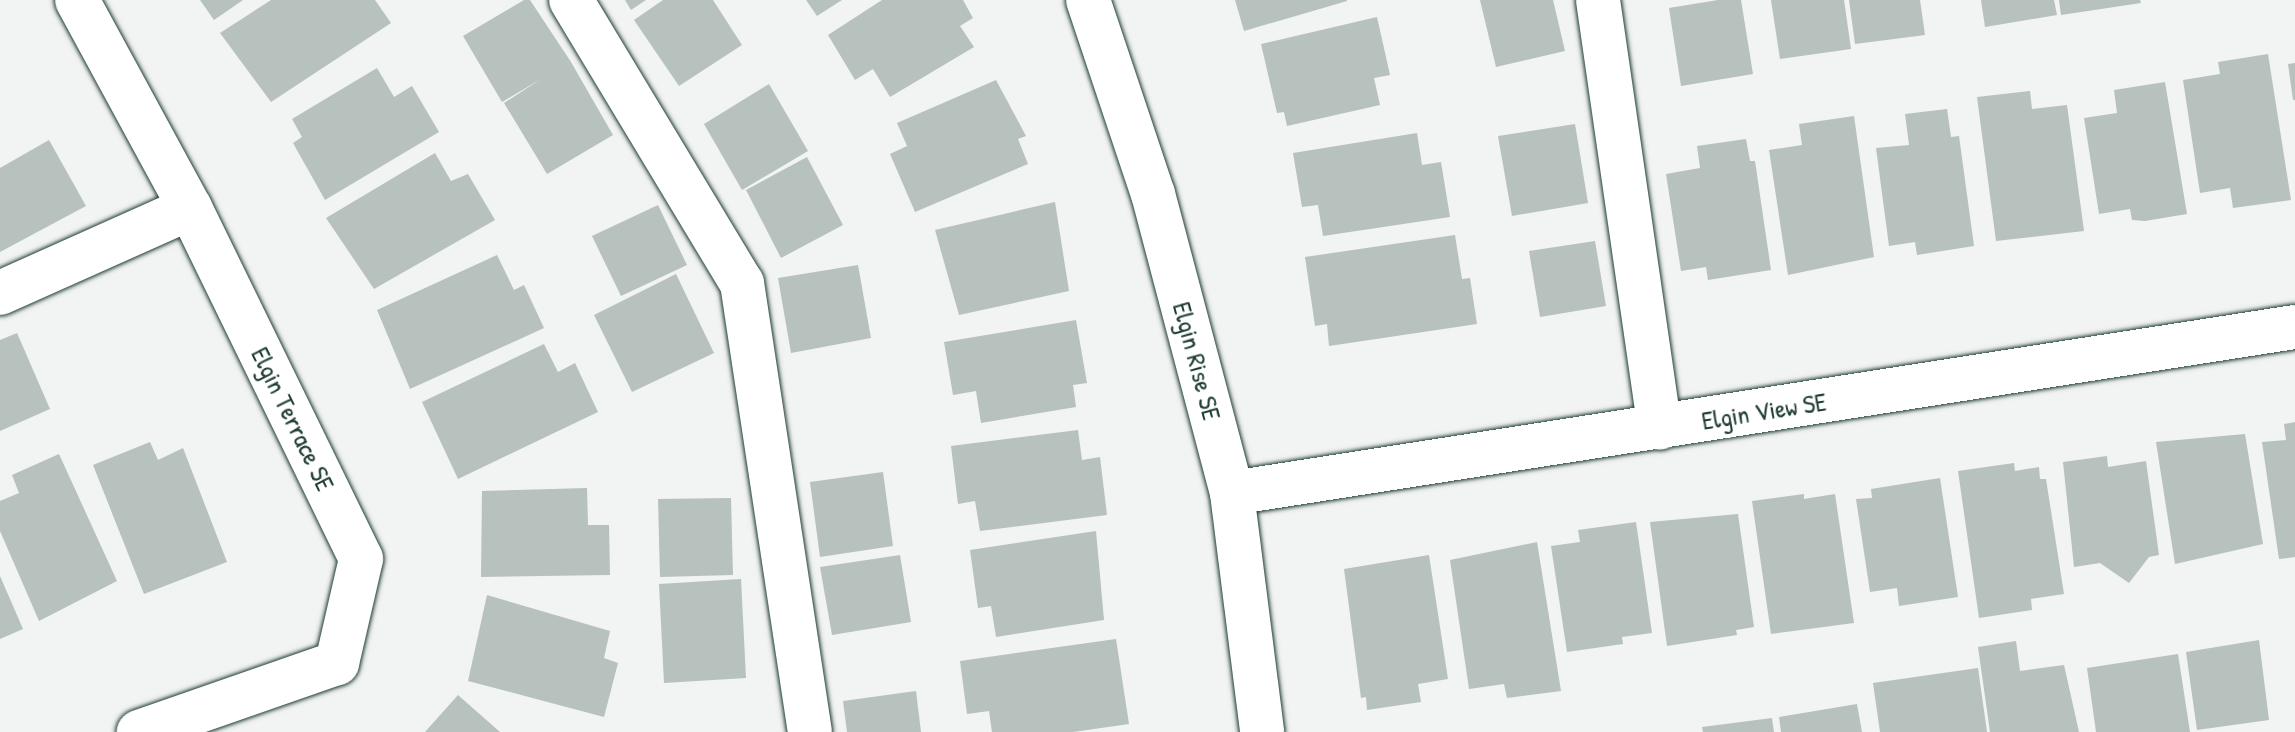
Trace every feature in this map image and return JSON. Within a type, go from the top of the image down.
[{"type":"street","name":"Elgin Terrace SE","points":[[77,0],[190,208],[361,559],[337,663],[139,732]]},
{"type":"street","points":[[571,0],[742,283],[810,732]]},
{"type":"street","name":"Elgin Rise SE","points":[[1088,0],[1153,194],[1232,493],[1262,732]]},
{"type":"street","points":[[1598,0],[1660,428]]},
{"type":"street","points":[[0,293],[190,208]]},
{"type":"street","name":"Elgin View SE","points":[[1232,493],[2295,327]]},
{"type":"building","points":[[200,0],[243,0],[214,20]]},
{"type":"building","points":[[271,0],[375,0],[391,23],[271,102],[220,33]]},
{"type":"building","points":[[524,0],[530,0],[571,62],[613,135],[547,174],[504,103],[541,79],[502,102],[463,36]]},
{"type":"building","points":[[625,0],[646,0],[631,10]]},
{"type":"building","points":[[663,0],[713,0],[742,45],[679,86],[634,20]]},
{"type":"building","points":[[806,0],[842,0],[817,16]]},
{"type":"building","points":[[882,0],[963,0],[973,18],[960,26],[974,47],[890,97],[873,69],[855,80],[828,35]]},
{"type":"building","points":[[1235,0],[1347,0],[1347,1],[1244,31]]},
{"type":"building","points":[[1480,0],[1553,0],[1565,51],[1496,67]]},
{"type":"building","points":[[1718,0],[1741,0],[1753,74],[1681,86],[1669,8]]},
{"type":"building","points":[[1771,0],[1844,0],[1851,49],[1780,59]]},
{"type":"building","points":[[1849,0],[1920,0],[1925,35],[1855,44]]},
{"type":"building","points":[[1981,0],[2054,0],[2057,15],[1985,27]]},
{"type":"building","points":[[2059,0],[2140,0],[2141,3],[2061,15]]},
{"type":"building","points":[[1377,17],[1390,75],[1374,78],[1380,105],[1287,126],[1284,112],[1277,113],[1261,44]]},
{"type":"building","points":[[2268,54],[2291,200],[2233,208],[2230,188],[2200,193],[2183,80],[2220,74],[2218,62]]},
{"type":"building","points":[[2295,63],[2295,100],[2293,100],[2288,64]]},
{"type":"building","points":[[377,68],[394,97],[412,86],[439,132],[325,200],[293,143],[302,137],[292,119]]},
{"type":"building","points":[[996,80],[1026,136],[1018,139],[1028,164],[915,212],[890,154],[907,146],[897,123]]},
{"type":"building","points":[[2165,82],[2187,214],[2145,221],[2132,220],[2130,209],[2099,214],[2084,118],[2117,113],[2114,90]]},
{"type":"building","points":[[769,84],[808,151],[742,190],[704,124]]},
{"type":"building","points":[[2030,91],[2032,109],[2067,105],[2084,231],[1996,241],[1977,97]]},
{"type":"building","points":[[1947,109],[1951,137],[1959,136],[1974,246],[1917,255],[1915,242],[1889,246],[1876,148],[1909,145],[1905,114]]},
{"type":"building","points":[[1854,116],[1874,257],[1788,275],[1769,150],[1802,145],[1799,124]]},
{"type":"building","points":[[1575,124],[1588,203],[1512,216],[1498,136]]},
{"type":"building","points":[[1417,133],[1422,165],[1441,162],[1450,217],[1323,236],[1318,205],[1302,207],[1293,153]]},
{"type":"building","points":[[1746,139],[1750,161],[1755,161],[1771,270],[1708,280],[1706,267],[1681,271],[1666,174],[1700,168],[1697,146]]},
{"type":"building","points":[[49,140],[86,206],[0,252],[0,168]]},
{"type":"building","points":[[435,153],[451,181],[468,174],[495,220],[374,289],[326,218]]},
{"type":"building","points":[[807,157],[843,225],[781,258],[746,190]]},
{"type":"building","points":[[1055,202],[1069,291],[959,315],[935,230]]},
{"type":"building","points":[[658,205],[687,265],[621,296],[592,236]]},
{"type":"building","points":[[1455,235],[1462,279],[1470,278],[1477,324],[1329,346],[1327,324],[1315,326],[1305,257]]},
{"type":"building","points":[[1595,241],[1606,306],[1540,317],[1529,251]]},
{"type":"building","points":[[497,255],[514,290],[524,285],[544,328],[410,389],[377,310]]},
{"type":"building","points":[[858,265],[871,338],[791,353],[778,278]]},
{"type":"building","points":[[676,274],[714,353],[632,392],[594,315]]},
{"type":"building","points":[[1076,320],[1087,383],[1073,385],[1076,407],[981,423],[976,391],[953,395],[944,342]]},
{"type":"building","points":[[17,333],[50,409],[0,431],[0,340]]},
{"type":"building","points":[[544,344],[558,372],[575,363],[598,412],[458,479],[422,402]]},
{"type":"building","points":[[2295,422],[2295,557],[2279,559],[2262,442],[2286,440],[2284,424]]},
{"type":"building","points":[[1078,430],[1082,460],[1100,457],[1107,515],[980,531],[975,501],[958,504],[951,446]]},
{"type":"building","points":[[2245,434],[2263,544],[2175,564],[2156,442]]},
{"type":"building","points":[[150,442],[158,460],[183,448],[227,562],[144,594],[93,465]]},
{"type":"building","points":[[59,454],[117,581],[39,621],[0,531],[0,501],[19,493],[12,475]]},
{"type":"building","points":[[2107,456],[2108,467],[2146,461],[2159,555],[2149,557],[2129,583],[2100,563],[2074,567],[2063,462]]},
{"type":"building","points":[[2014,463],[2015,471],[2039,467],[2040,479],[2046,479],[2064,594],[2031,599],[2032,610],[1979,618],[1958,471]]},
{"type":"building","points":[[883,472],[893,546],[820,557],[810,482]]},
{"type":"building","points":[[1940,478],[1958,597],[1899,606],[1897,588],[1870,592],[1856,499],[1872,498],[1871,489]]},
{"type":"building","points":[[587,488],[588,525],[609,525],[610,575],[481,577],[482,491]]},
{"type":"building","points":[[1804,494],[1804,499],[1835,494],[1854,623],[1771,634],[1752,501]]},
{"type":"building","points":[[731,498],[733,575],[660,577],[658,499]]},
{"type":"building","points":[[1738,514],[1754,627],[1736,630],[1737,635],[1667,646],[1650,522]]},
{"type":"building","points":[[1636,522],[1652,633],[1622,637],[1623,644],[1567,652],[1551,546],[1580,542],[1578,530]]},
{"type":"building","points":[[1096,531],[1104,620],[996,637],[991,606],[978,608],[970,550]]},
{"type":"building","points":[[1537,542],[1561,691],[1507,698],[1504,684],[1469,689],[1450,560]]},
{"type":"building","points":[[900,555],[911,622],[832,635],[820,567]]},
{"type":"building","points":[[1429,555],[1448,679],[1418,684],[1421,702],[1367,710],[1366,697],[1361,698],[1344,569]]},
{"type":"building","points":[[0,576],[23,629],[0,639]]},
{"type":"building","points":[[741,579],[746,678],[664,683],[659,584]]},
{"type":"building","points":[[487,595],[610,631],[604,658],[618,663],[604,717],[468,681]]},
{"type":"building","points":[[1116,639],[1129,724],[1073,732],[992,732],[989,711],[967,714],[960,661]]},
{"type":"building","points":[[2259,640],[2269,720],[2197,730],[2186,652]]},
{"type":"building","points":[[2016,641],[2020,671],[2064,665],[2079,732],[1990,732],[1978,647]]},
{"type":"building","points":[[2178,654],[2190,732],[2096,732],[2087,668]]},
{"type":"building","points":[[1978,668],[1987,732],[1880,732],[1873,683]]},
{"type":"building","points":[[916,691],[921,732],[847,732],[843,701]]},
{"type":"building","points":[[458,695],[500,732],[425,732]]},
{"type":"building","points":[[1857,704],[1862,732],[1781,732],[1779,717]]},
{"type":"building","points":[[1772,718],[1774,732],[1703,732],[1702,727]]}]
